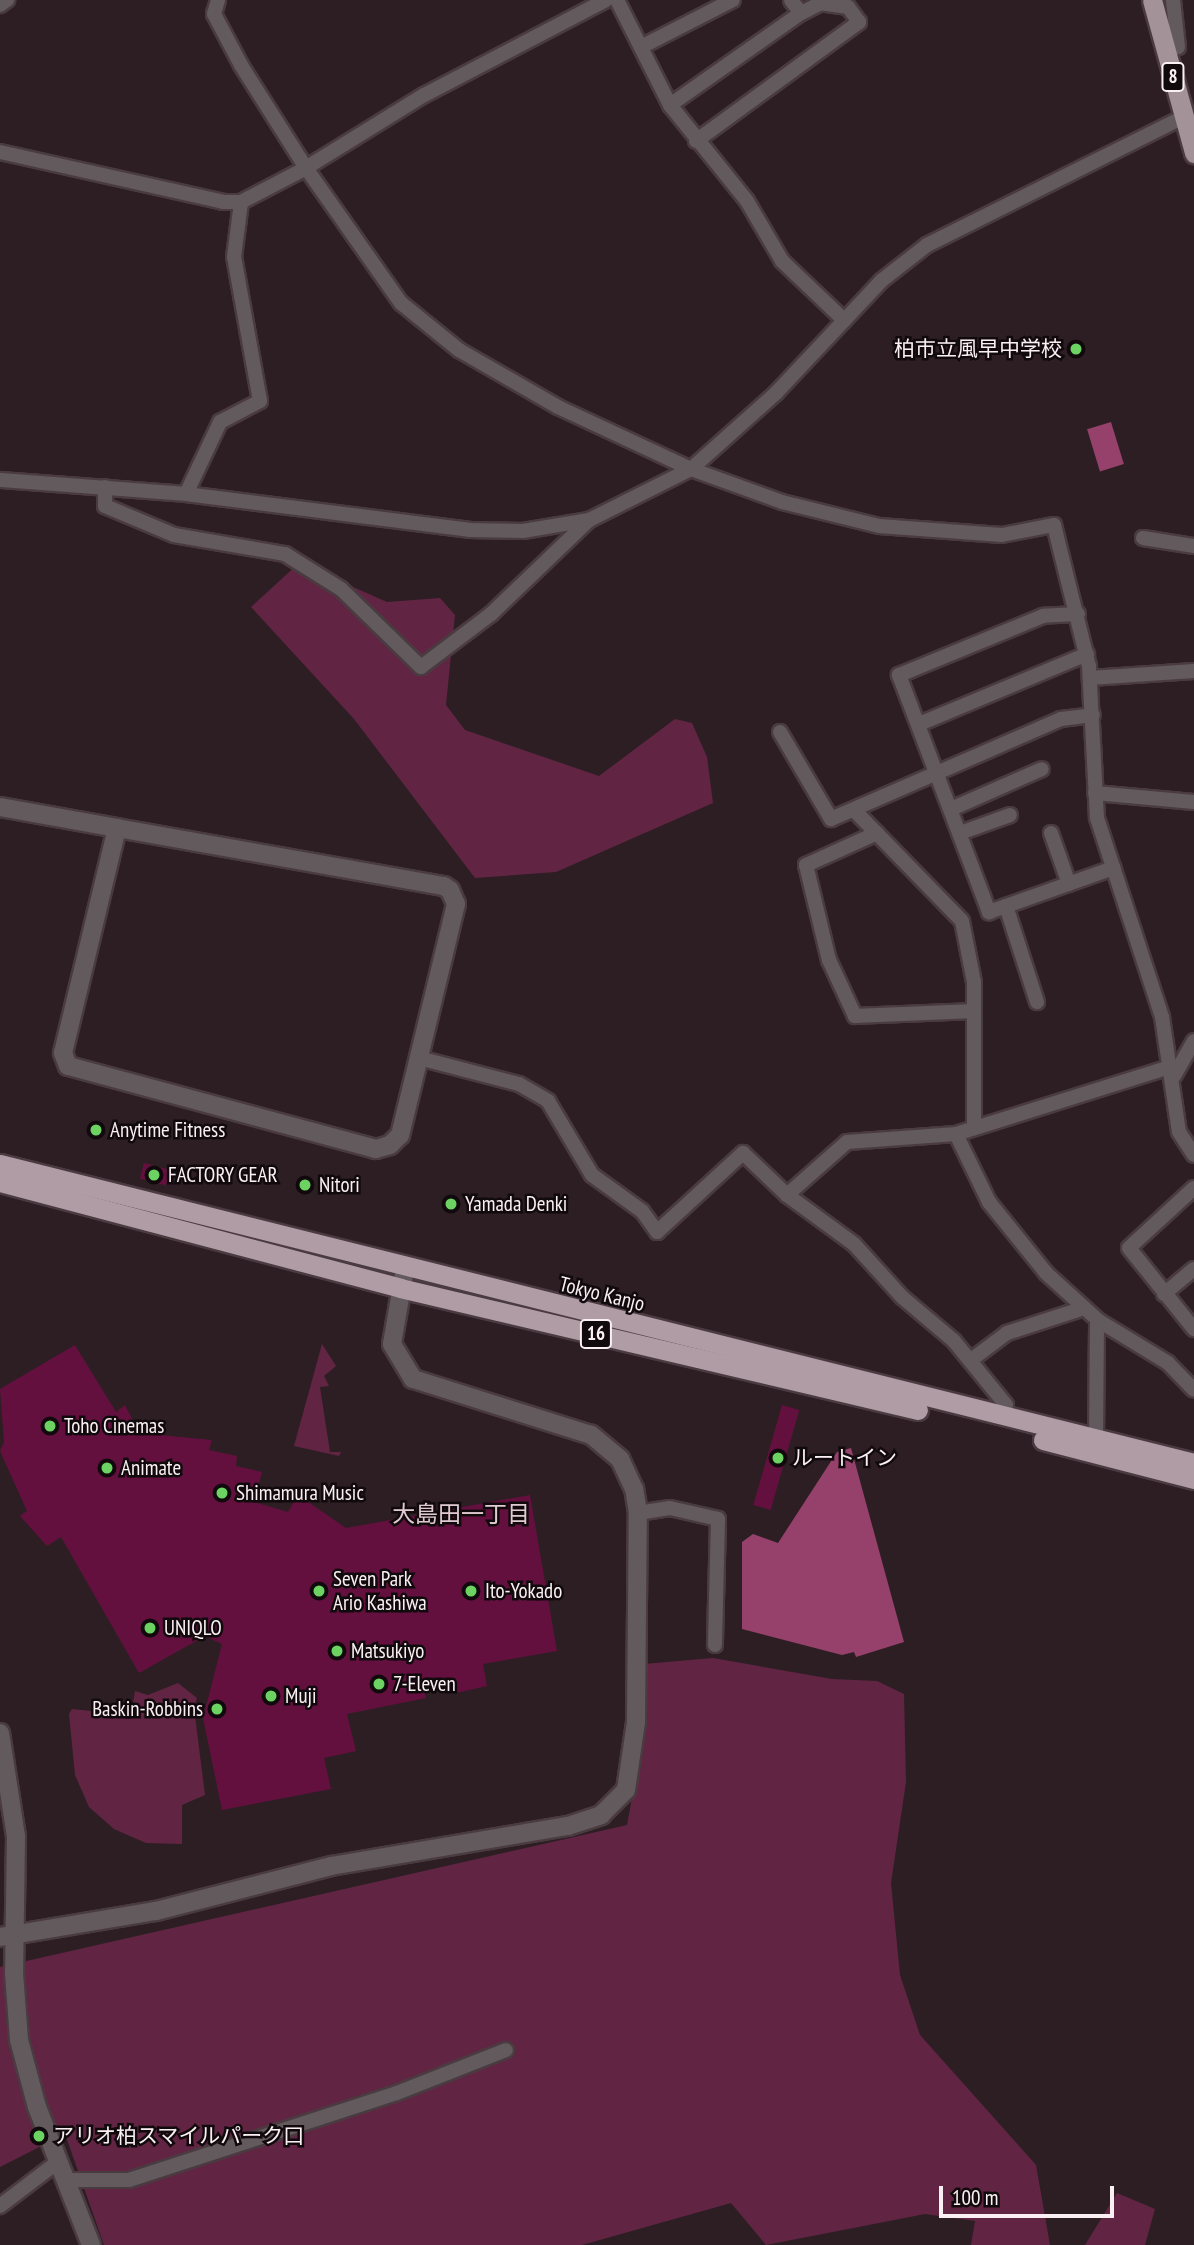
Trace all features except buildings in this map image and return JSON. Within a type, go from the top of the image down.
[{"type":"highway","name":"Tokyo Kanjo","points":[[0,1164],[402,1279],[1003,1417],[1194,1464]]},
{"type":"highway","name":"Tokyo Kanjo","points":[[0,1182],[402,1279],[1194,1479]]},
{"type":"main road","name":"8","points":[[1153,0],[1194,153]]},
{"type":"street","points":[[0,5],[7,0]]},
{"type":"street","points":[[218,0],[214,14],[306,168],[401,303],[459,350],[558,407],[691,469],[782,502],[878,526],[1002,534],[1054,525],[1087,654],[1096,793],[1113,868],[1173,1071],[1179,1132],[1193,1153]]},
{"type":"street","points":[[0,152],[208,200],[241,202],[306,168],[413,101],[607,0]]},
{"type":"street","points":[[617,0],[670,105],[696,141],[747,201],[782,261],[844,320]]},
{"type":"street","points":[[641,47],[733,0]]},
{"type":"street","points":[[791,0],[801,13]]},
{"type":"street","points":[[1166,50],[1178,47],[1173,0]]},
{"type":"street","points":[[670,105],[801,13],[821,3],[848,7],[859,22],[696,141]]},
{"type":"street","points":[[0,480],[186,494],[469,530],[523,531],[589,520],[691,469],[776,393],[881,281],[962,223],[1184,117]]},
{"type":"street","points":[[186,494],[220,422],[260,401],[234,257],[241,202]]},
{"type":"street","points":[[104,487],[105,506],[174,535],[285,554],[341,589],[421,667],[491,614],[589,520]]},
{"type":"street","points":[[1143,538],[1194,545]]},
{"type":"street","points":[[1078,614],[1043,616],[899,675],[939,774],[989,912],[1113,868]]},
{"type":"street","points":[[919,724],[1087,654]]},
{"type":"street","points":[[1090,678],[1194,671]]},
{"type":"street","points":[[780,732],[831,818],[855,811],[1060,719],[1093,715]]},
{"type":"street","points":[[951,808],[1042,769]]},
{"type":"street","points":[[1096,793],[1194,802]]},
{"type":"street","points":[[0,807],[117,828],[450,890],[456,904],[400,1135],[390,1145],[376,1149],[75,1072],[62,1053],[117,828]]},
{"type":"street","points":[[855,811],[962,921],[974,982],[974,1127]]},
{"type":"street","points":[[960,833],[1010,815]]},
{"type":"street","points":[[877,833],[806,865],[830,960],[855,1016],[974,1012]]},
{"type":"street","points":[[1051,833],[1069,884]]},
{"type":"street","points":[[1006,906],[1037,1002]]},
{"type":"street","points":[[787,1195],[846,1142],[956,1134],[1173,1071],[1194,1041]]},
{"type":"street","points":[[419,1058],[519,1084],[548,1101],[592,1175],[642,1211],[653,1231],[662,1230],[743,1153],[787,1195],[854,1244],[971,1360],[1006,1405],[1003,1417]]},
{"type":"street","points":[[956,1134],[998,1216],[1097,1320],[1168,1363],[1194,1390]]},
{"type":"street","points":[[1194,1188],[1130,1241],[1129,1254],[1194,1329]]},
{"type":"street","points":[[1164,1294],[1194,1269]]},
{"type":"street","points":[[7,1936],[156,1912],[331,1866],[568,1826],[601,1815],[626,1790],[633,1765],[638,1513],[620,1460],[591,1436],[412,1379],[392,1344],[402,1279]]},
{"type":"street","points":[[971,1360],[1007,1334],[1084,1308]]},
{"type":"street","points":[[1096,1439],[1097,1320]]},
{"type":"street","points":[[638,1513],[670,1508],[718,1519],[715,1645]]},
{"type":"street","points":[[0,1733],[16,1825],[7,1936],[19,2040],[59,2161],[91,2245]]},
{"type":"street","points":[[67,2180],[129,2180],[397,2093],[506,2050]]},
{"type":"street","points":[[0,2206],[59,2161]]},
{"type":"shaded area","points":[[1111,422],[1124,464],[1100,471],[1087,429]]},
{"type":"shaded area","points":[[299,563],[387,602],[440,598],[455,615],[446,705],[465,730],[599,776],[675,719],[692,723],[707,757],[713,803],[556,872],[475,878],[354,719],[251,607]]},
{"type":"shaded area","points":[[322,1344],[336,1366],[324,1376],[329,1386],[320,1387],[330,1452],[341,1452],[339,1456],[294,1446]]},
{"type":"shaded area","points":[[851,1448],[904,1642],[856,1657],[854,1652],[842,1655],[742,1629],[742,1542],[753,1534],[778,1543],[837,1452]]},
{"type":"shaded area","points":[[713,1658],[832,1679],[877,1681],[904,1694],[906,1782],[891,1883],[900,1975],[920,2035],[1036,2165],[1050,2245],[971,2245],[975,2221],[925,2214],[766,2245],[731,2203],[582,2245],[104,2245],[65,2134],[0,2167],[0,1967],[627,1825],[640,1755],[644,1664]]},
{"type":"shaded area","points":[[178,1683],[197,1698],[194,1708],[205,1795],[182,1805],[182,1844],[146,1843],[114,1829],[89,1807],[75,1775],[69,1714],[72,1709],[121,1714],[133,1703],[135,1691],[148,1695]]},
{"type":"shaded area","points":[[1117,2193],[1155,2209],[1145,2245],[1085,2245]]},
{"type":"place","name":"柏市立風早中学校","points":[[1076,349]]},
{"type":"place","name":"Anytime Fitness","points":[[96,1130]]},
{"type":"place","name":"FACTORY GEAR","points":[[154,1175]]},
{"type":"place","name":"Nitori","points":[[305,1185]]},
{"type":"place","name":"Yamada Denki","points":[[451,1204]]},
{"type":"place","name":"Toho Cinemas","points":[[50,1426]]},
{"type":"place","name":"ルートイン","points":[[778,1458]]},
{"type":"place","name":"Animate","points":[[107,1468]]},
{"type":"place","name":"Shimamura Music","points":[[222,1493]]},
{"type":"place","name":"Seven Park Ario Kashiwa","points":[[319,1591]]},
{"type":"place","name":"Ito-Yokado","points":[[471,1591]]},
{"type":"place","name":"UNIQLO","points":[[150,1628]]},
{"type":"place","name":"Matsukiyo","points":[[337,1651]]},
{"type":"place","name":"7-Eleven","points":[[379,1684]]},
{"type":"place","name":"Muji","points":[[271,1696]]},
{"type":"place","name":"Baskin-Robbins","points":[[217,1709]]},
{"type":"place","name":"アリオ柏スマイルパーク口","points":[[39,2136]]},
{"type":"district","name":"大島田一丁目","points":[[461,1514]]}]
